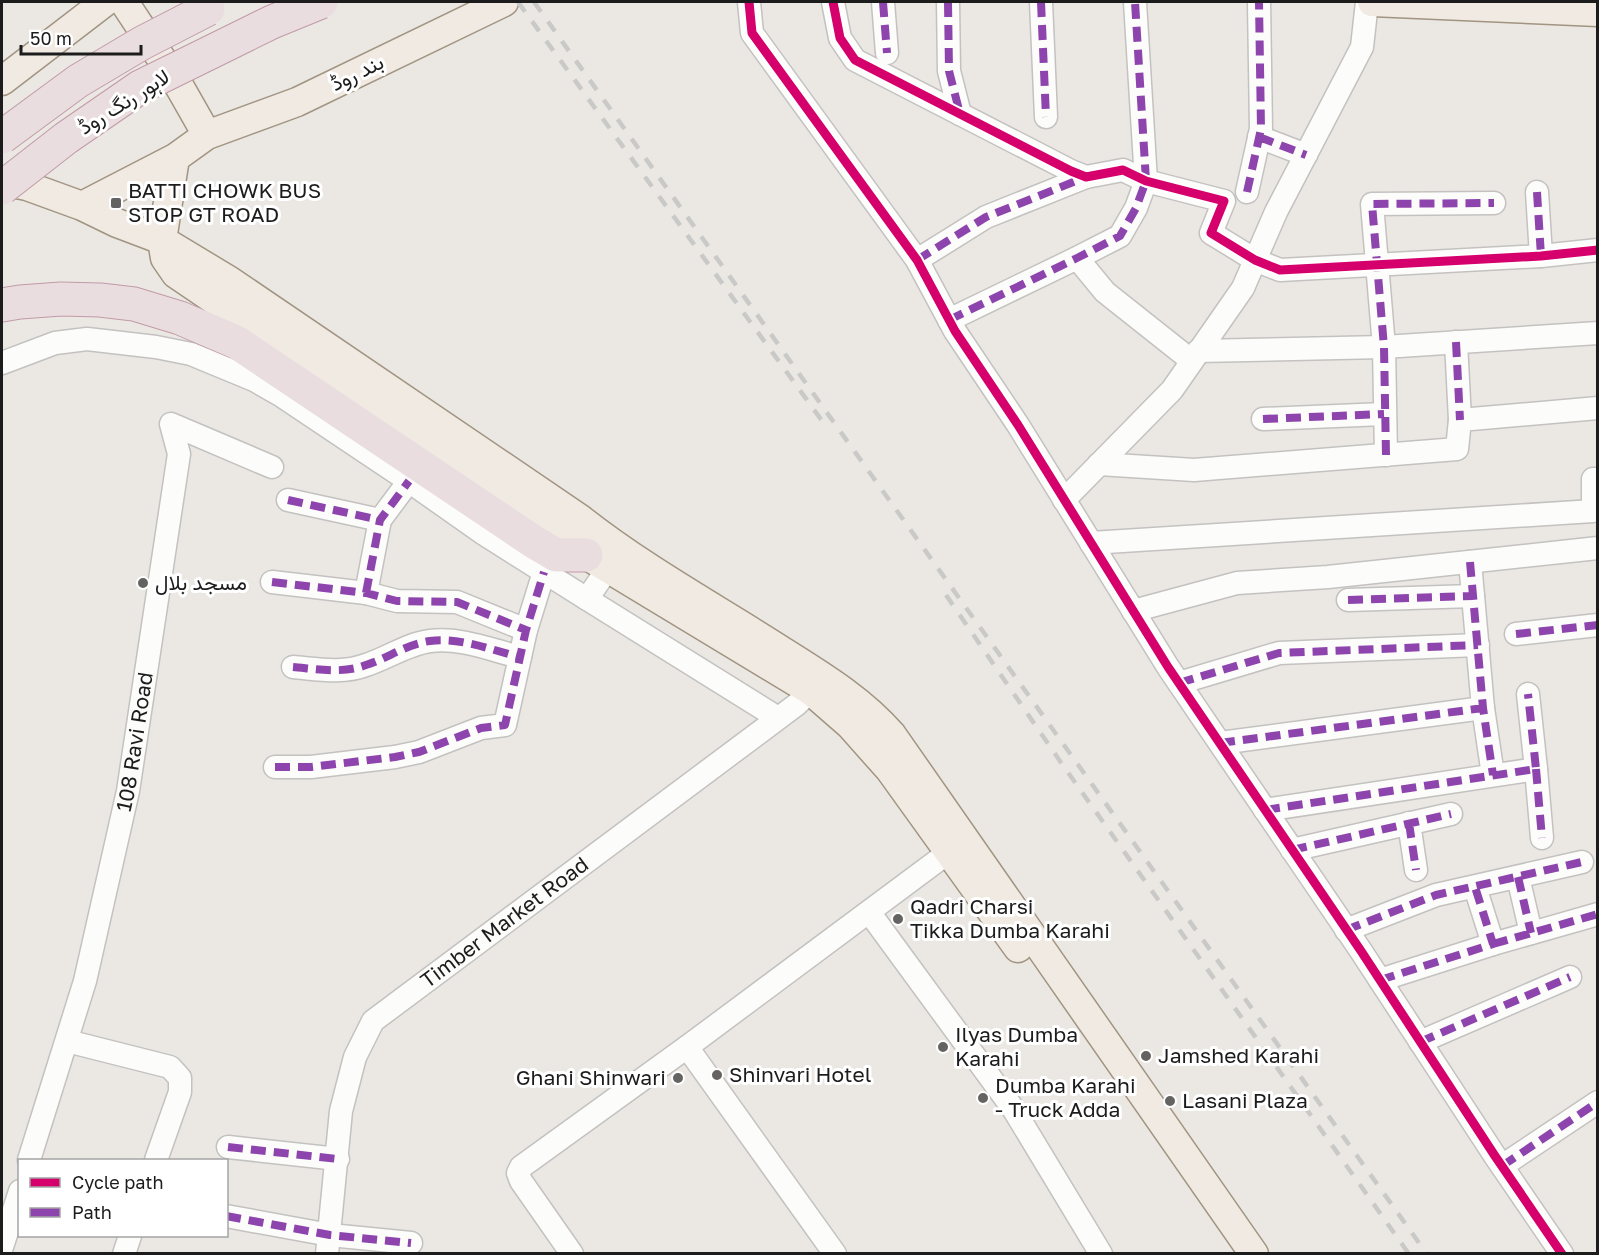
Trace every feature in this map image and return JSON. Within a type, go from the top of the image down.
[{"type":"highway","name":"لاہور رنگ روڈ","points":[[2,137],[78,81],[142,43],[223,2]]},
{"type":"highway","name":"لاہور رنگ روڈ","points":[[2,188],[66,138],[140,87],[273,22],[321,2]]},
{"type":"highway","points":[[2,305],[61,299],[100,300],[134,304],[180,318],[236,342],[580,551]]},
{"type":"main road","points":[[2,81],[105,2]]},
{"type":"main road","points":[[124,2],[178,84],[207,135]]},
{"type":"main road","name":"بند روڈ","points":[[82,206],[175,158],[207,135],[297,102],[504,2]]},
{"type":"main road","points":[[1369,2],[1598,12]]},
{"type":"main road","points":[[162,240],[175,158]]},
{"type":"main road","points":[[2,181],[27,186],[82,206],[117,223],[162,240],[230,281],[580,551],[817,684],[866,708],[892,735],[1254,1254]]},
{"type":"main road","points":[[817,684],[890,770],[1238,1254]]},
{"type":"street","points":[[749,2],[752,33],[917,260],[949,320],[1179,683],[1562,1254]]},
{"type":"street","points":[[833,2],[840,38],[855,60],[1086,177]]},
{"type":"street","points":[[883,2],[887,53]]},
{"type":"street","points":[[948,2],[950,71],[960,114]]},
{"type":"street","points":[[1041,2],[1046,117]]},
{"type":"street","points":[[949,320],[1120,236],[1136,208],[1146,181],[1135,2]]},
{"type":"street","points":[[1246,192],[1261,129],[1259,2]]},
{"type":"street","points":[[1064,500],[1172,390],[1243,288],[1276,212],[1362,47],[1369,2]]},
{"type":"street","points":[[1259,137],[1306,155]]},
{"type":"street","points":[[917,260],[986,217],[1086,177],[1123,170],[1146,181],[1224,201],[1211,232],[1255,260],[1280,270],[1541,256],[1598,250]]},
{"type":"street","points":[[1537,192],[1541,256]]},
{"type":"street","points":[[1386,455],[1384,347],[1372,204],[1494,203]]},
{"type":"street","points":[[1077,258],[1105,292],[1195,356],[1598,333]]},
{"type":"street","points":[[2,363],[55,343],[87,339],[156,347],[191,354],[254,380],[282,396],[484,534],[580,551]]},
{"type":"street","points":[[1099,464],[1194,470],[1457,449],[1460,420],[1456,342]]},
{"type":"street","points":[[1460,420],[1598,408]]},
{"type":"street","points":[[1263,419],[1384,414]]},
{"type":"street","name":"108 Ravi Road","points":[[30,1159],[85,981],[128,791],[179,454],[171,424],[272,467]]},
{"type":"street","points":[[1091,543],[1593,511],[1593,479],[1598,479]]},
{"type":"street","points":[[366,593],[380,520],[409,481]]},
{"type":"street","points":[[288,500],[380,520]]},
{"type":"street","points":[[1133,611],[1237,583],[1328,577],[1598,548]]},
{"type":"street","points":[[580,551],[587,599],[778,718]]},
{"type":"street","points":[[580,551],[587,599]]},
{"type":"street","points":[[275,767],[311,767],[395,757],[419,752],[481,728],[505,725],[526,630],[580,551]]},
{"type":"street","points":[[1470,562],[1483,708],[1493,775]]},
{"type":"street","points":[[272,582],[366,593],[397,601],[457,602],[526,630]]},
{"type":"street","points":[[1348,600],[1473,596]]},
{"type":"street","points":[[1516,634],[1598,625]]},
{"type":"street","points":[[293,667],[331,671],[363,667],[409,646],[448,640],[520,657]]},
{"type":"street","points":[[1179,683],[1279,653],[1478,645]]},
{"type":"street","name":"Timber Market Road","points":[[328,1244],[341,1111],[355,1057],[373,1021],[778,718],[817,684]]},
{"type":"street","points":[[1528,694],[1542,838]]},
{"type":"street","points":[[1220,743],[1483,708]]},
{"type":"street","points":[[1265,810],[1536,769]]},
{"type":"street","points":[[1292,850],[1451,814]]},
{"type":"street","points":[[1409,823],[1416,870]]},
{"type":"street","points":[[572,1254],[521,1181],[518,1173],[521,1167],[949,852]]},
{"type":"street","points":[[1346,930],[1436,895],[1582,862]]},
{"type":"street","points":[[1518,877],[1531,933]]},
{"type":"street","points":[[1475,886],[1493,944]]},
{"type":"street","points":[[869,912],[1014,1110],[1101,1254]]},
{"type":"street","points":[[1380,980],[1598,914]]},
{"type":"street","points":[[1420,1042],[1570,977]]},
{"type":"street","points":[[67,1041],[170,1067],[180,1078],[180,1092],[157,1159]]},
{"type":"street","points":[[687,1047],[835,1254]]},
{"type":"street","points":[[1502,1166],[1598,1102]]},
{"type":"street","points":[[228,1147],[338,1159]]},
{"type":"street","points":[[2,1247],[18,1197]]},
{"type":"street","points":[[228,1217],[328,1244],[411,1243]]},
{"type":"street","points":[[124,1254],[130,1237]]},
{"type":"railway","points":[[518,2],[828,429]]},
{"type":"railway","points":[[534,2],[1427,1254]]},
{"type":"railway","points":[[946,595],[1062,764],[1409,1254]]},
{"type":"marked path","points":[[883,2],[887,53]]},
{"type":"marked path","points":[[948,2],[949,71],[960,114]]},
{"type":"marked path","points":[[1041,2],[1046,117]]},
{"type":"marked path","points":[[949,320],[1120,236],[1136,208],[1146,181],[1135,2]]},
{"type":"marked path","points":[[1247,192],[1261,129],[1259,2]]},
{"type":"marked path","points":[[1259,137],[1306,155]]},
{"type":"marked path","points":[[917,260],[986,217],[1086,177]]},
{"type":"marked path","points":[[1537,192],[1541,256]]},
{"type":"marked path","points":[[1386,455],[1384,347],[1372,204],[1494,203]]},
{"type":"marked path","points":[[1456,342],[1460,420]]},
{"type":"marked path","points":[[1263,419],[1384,414]]},
{"type":"marked path","points":[[366,593],[380,520],[409,481]]},
{"type":"marked path","points":[[288,500],[380,520]]},
{"type":"marked path","points":[[1470,562],[1483,708],[1493,775]]},
{"type":"marked path","points":[[275,767],[311,767],[395,757],[419,752],[481,728],[505,725],[526,630],[544,572]]},
{"type":"marked path","points":[[272,582],[366,593],[397,601],[457,602],[526,630]]},
{"type":"marked path","points":[[1348,600],[1473,596]]},
{"type":"marked path","points":[[1516,634],[1598,625]]},
{"type":"marked path","points":[[293,667],[330,670],[357,668],[413,645],[441,640],[475,645],[520,657]]},
{"type":"marked path","points":[[1179,683],[1279,653],[1478,645]]},
{"type":"marked path","points":[[1265,810],[1536,769],[1528,694]]},
{"type":"marked path","points":[[1220,743],[1483,708]]},
{"type":"marked path","points":[[1536,769],[1542,838]]},
{"type":"marked path","points":[[1292,850],[1451,814]]},
{"type":"marked path","points":[[1409,823],[1416,870]]},
{"type":"marked path","points":[[1346,930],[1436,895],[1582,862]]},
{"type":"marked path","points":[[1518,877],[1531,933]]},
{"type":"marked path","points":[[1380,980],[1493,944],[1475,887]]},
{"type":"marked path","points":[[1493,944],[1598,914]]},
{"type":"marked path","points":[[1420,1042],[1570,977]]},
{"type":"marked path","points":[[1502,1166],[1598,1102]]},
{"type":"marked path","points":[[228,1147],[338,1159]]},
{"type":"marked path","points":[[228,1216],[330,1235],[411,1243]]},
{"type":"cycle path","points":[[749,2],[752,33],[917,260],[955,331],[1018,425],[1168,667],[1361,951],[1562,1254]]},
{"type":"cycle path","points":[[833,2],[840,38],[855,60],[1086,177],[1123,170],[1146,181],[1224,201],[1211,233],[1255,260],[1280,270],[1541,256],[1598,250]]},
{"type":"place","name":"BATTI CHOWK BUS STOP GT ROAD","points":[[116,203]]},
{"type":"place","name":"مسجد بلال","points":[[143,583]]},
{"type":"place","name":"Qadri Charsi Tikka Dumba Karahi","points":[[898,919]]},
{"type":"place","name":"Ilyas Dumba Karahi","points":[[943,1047]]},
{"type":"place","name":"Jamshed Karahi","points":[[1146,1056]]},
{"type":"place","name":"Shinvari Hotel","points":[[717,1075]]},
{"type":"place","name":"Ghani Shinwari","points":[[678,1078]]},
{"type":"place","name":"Dumba Karahi - Truck Adda","points":[[983,1098]]},
{"type":"place","name":"Lasani Plaza","points":[[1170,1101]]}]
